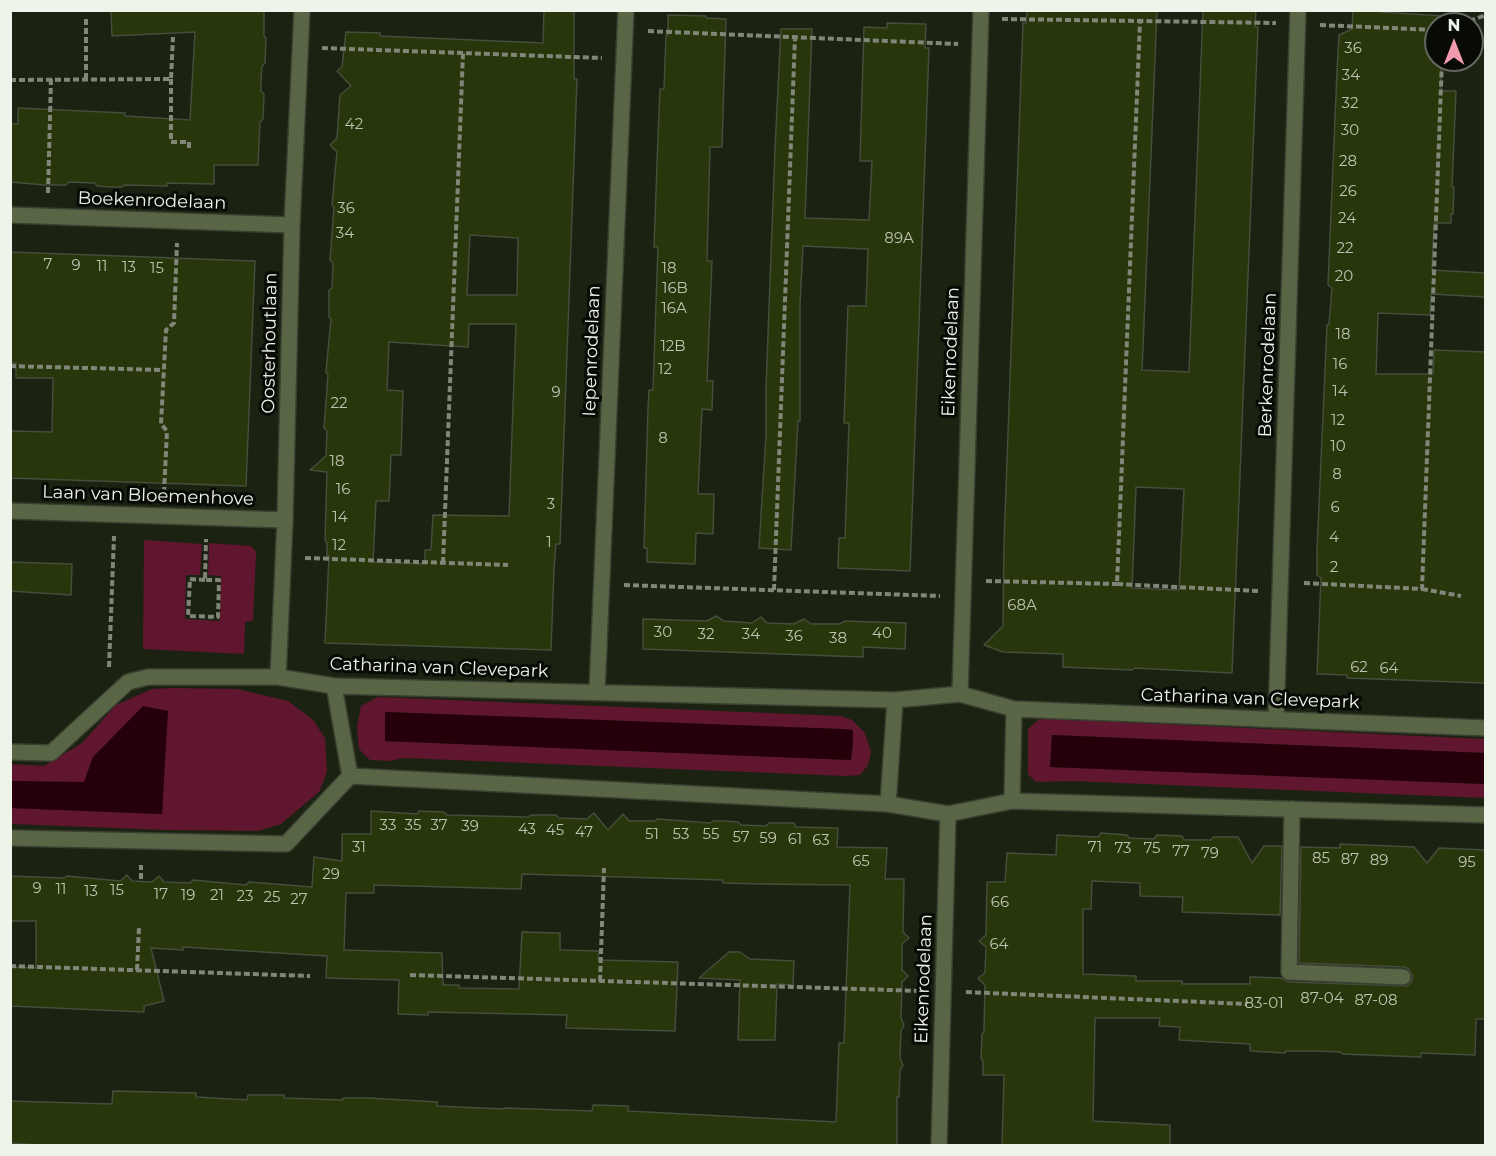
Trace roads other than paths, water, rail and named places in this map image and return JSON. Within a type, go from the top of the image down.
[{"type":"street","name":"Oosterhoutlaan","points":[[278,677],[284,557],[292,225],[302,10]]},
{"type":"street","name":"Iepenrodelaan","points":[[597,692],[626,10]]},
{"type":"street","name":"Eikenrodelaan","points":[[960,694],[981,14]]},
{"type":"street","name":"Berkenrodelaan","points":[[1276,720],[1298,17]]},
{"type":"street","name":"Boekenrodelaan","points":[[10,215],[292,225]]},
{"type":"street","name":"Laan van Bloemenhove","points":[[10,511],[285,520]]},
{"type":"street","name":"Catharina van Clevepark","points":[[10,752],[51,753],[128,682],[148,677],[278,677],[334,686],[895,700],[960,694],[1014,709],[1485,728]]},
{"type":"street","points":[[334,686],[350,776]]},
{"type":"street","points":[[888,804],[895,700]]},
{"type":"street","points":[[1012,801],[1014,709]]},
{"type":"street","points":[[10,838],[286,844],[350,776],[888,804],[948,814],[1012,801],[1485,815]]},
{"type":"street","points":[[1292,810],[1289,972],[1403,977]]},
{"type":"street","name":"Eikenrodelaan","points":[[939,1146],[948,814]]}]
